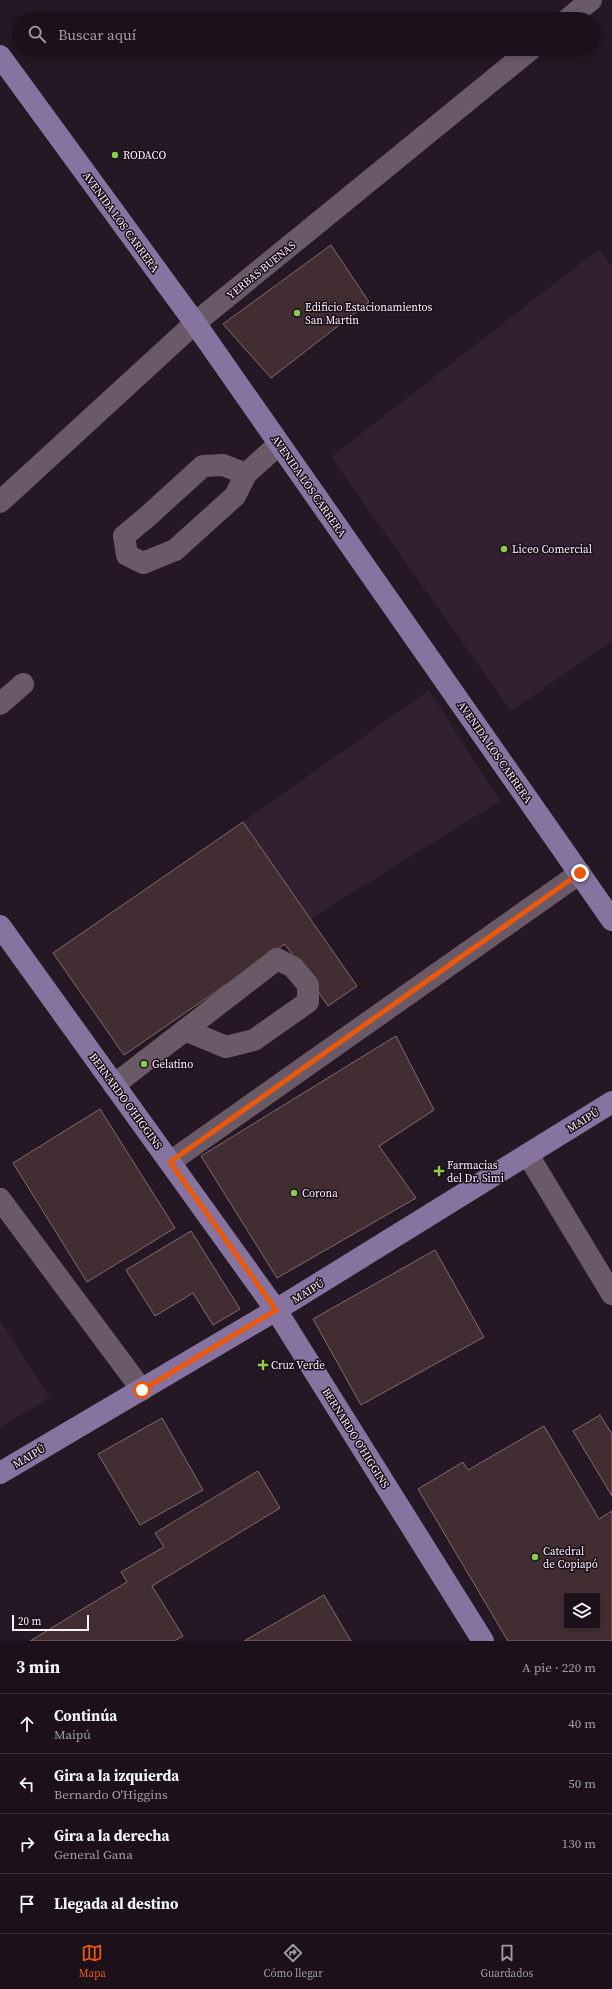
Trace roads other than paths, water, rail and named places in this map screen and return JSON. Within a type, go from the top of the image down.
[{"type":"main road","name":"AVENIDA LOS CARRERA","points":[[0,56],[195,324],[612,920]]},
{"type":"main road","name":"BERNARDO O'HIGGINS","points":[[0,926],[276,1310],[483,1641]]},
{"type":"main road","name":"MAIPÚ","points":[[0,1473],[276,1310],[612,1102]]},
{"type":"street","points":[[576,12],[591,0]]},
{"type":"street","name":"YERBAS BUENAS","points":[[0,502],[195,324],[522,56]]},
{"type":"street","points":[[246,474],[223,465],[203,466],[147,518],[124,536],[127,555],[143,563],[175,550],[235,496],[246,474],[279,444]]},
{"type":"street","points":[[0,704],[23,684]]},
{"type":"street","points":[[170,1162],[580,873]]},
{"type":"street","points":[[114,1084],[277,959],[293,967],[308,985],[308,1002],[254,1040],[226,1047],[185,1030]]},
{"type":"street","points":[[528,1155],[612,1294]]},
{"type":"street","points":[[0,1199],[142,1390]]},
{"type":"place","name":"RODACO","points":[[115,155]]},
{"type":"place","name":"Edificio Estacionamientos San Martin","points":[[297,313]]},
{"type":"place","name":"Liceo Comercial","points":[[504,549]]},
{"type":"place","name":"Gelatino","points":[[144,1064]]},
{"type":"place","name":"Farmacias del Dr. Simi","points":[[439,1171]]},
{"type":"place","name":"Corona","points":[[294,1193]]},
{"type":"place","name":"Cruz Verde","points":[[263,1365]]},
{"type":"place","name":"Catedral de Copiapó","points":[[535,1557]]}]
